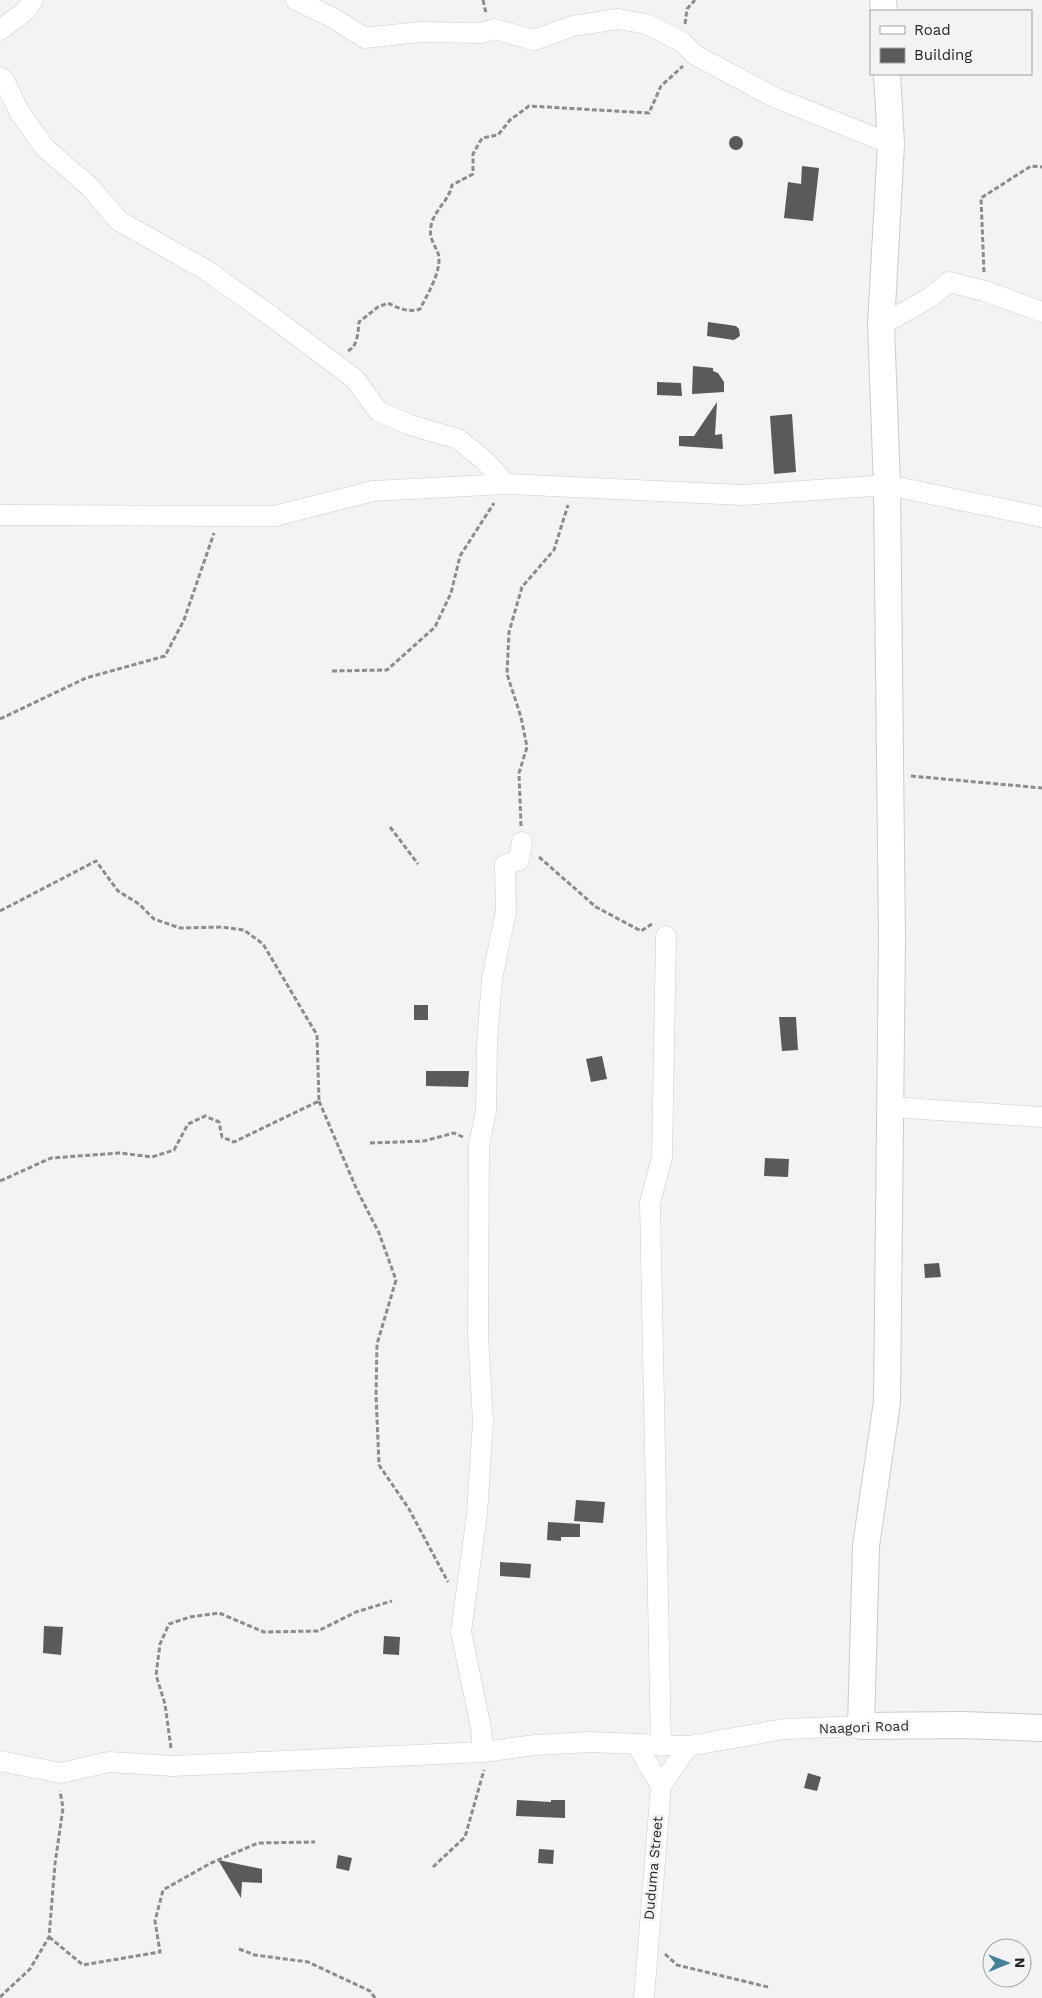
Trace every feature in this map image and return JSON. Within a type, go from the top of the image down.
[{"type":"street","points":[[0,30],[24,12],[33,0]]},
{"type":"street","points":[[296,0],[333,18],[365,38],[419,32],[482,33],[494,29],[534,40],[574,26],[618,18],[647,24],[776,98],[891,144]]},
{"type":"street","points":[[861,1726],[866,1546],[887,1402],[892,939],[887,486],[881,325],[891,144],[887,75]]},
{"type":"street","points":[[0,77],[4,80],[20,113],[45,148],[90,187],[119,221],[206,270],[332,361],[355,379],[378,411],[410,424],[458,439],[484,460],[506,484]]},
{"type":"street","points":[[881,325],[932,297],[949,282],[985,291],[1042,312]]},
{"type":"street","points":[[0,515],[275,516],[373,491],[506,484],[743,495],[887,486],[1042,517]]},
{"type":"street","points":[[483,1752],[481,1728],[461,1632],[477,1514],[483,1421],[478,1335],[479,1145],[486,1111],[487,1044],[492,979],[506,911],[505,865],[519,860],[522,842]]},
{"type":"street","points":[[661,1746],[650,1203],[662,1157],[666,936]]},
{"type":"street","points":[[890,1107],[1042,1117]]},
{"type":"street","name":"Naagori Road","points":[[62,1773],[109,1762],[173,1766],[483,1752],[535,1745],[590,1742],[688,1746],[784,1729],[962,1725],[1042,1728]]},
{"type":"street","points":[[637,1745],[661,1786]]},
{"type":"street","name":"Duduma Street","points":[[644,1998],[647,1939],[661,1786],[688,1746]]},
{"type":"street","points":[[0,1761],[62,1773]]},
{"type":"path","points":[[332,361],[352,349],[358,335],[359,322],[378,307],[388,303],[400,309],[415,311],[420,309],[436,272],[439,258],[431,240],[434,216],[450,196],[452,185],[473,174],[473,154],[482,138],[498,135],[510,120],[529,106],[649,113],[661,86],[688,49],[687,9],[695,0]]},
{"type":"path","points":[[985,291],[981,198],[1031,166],[1042,166]]},
{"type":"path","points":[[332,671],[387,670],[435,627],[451,593],[460,556],[506,484]]},
{"type":"path","points":[[573,488],[554,550],[522,587],[509,632],[506,674],[521,716],[527,747],[519,772],[522,842],[596,907],[641,931],[652,923],[666,936]]},
{"type":"path","points":[[0,719],[86,678],[165,656],[184,620],[220,516]]},
{"type":"path","points":[[890,774],[1042,788]]},
{"type":"path","points":[[390,827],[418,864]]},
{"type":"path","points":[[0,912],[96,861],[118,890],[139,904],[154,920],[180,928],[222,927],[244,930],[262,944],[317,1035],[319,1101],[357,1190],[379,1233],[396,1280],[377,1344],[376,1394],[379,1465],[409,1509],[465,1612]]},
{"type":"path","points":[[0,1181],[51,1158],[120,1153],[152,1157],[174,1150],[188,1124],[205,1116],[219,1122],[222,1138],[234,1142],[319,1101]]},
{"type":"path","points":[[370,1143],[424,1141],[454,1133],[479,1145]]},
{"type":"path","points":[[173,1766],[165,1704],[156,1675],[160,1644],[169,1624],[190,1617],[219,1614],[264,1632],[318,1631],[356,1612],[392,1601]]},
{"type":"path","points":[[433,1867],[465,1837],[486,1763],[483,1752]]},
{"type":"path","points":[[0,1997],[30,1969],[49,1937],[55,1864],[63,1808],[60,1789],[62,1773]]},
{"type":"path","points":[[49,1937],[83,1966],[160,1952],[155,1921],[163,1890],[211,1863],[258,1843],[315,1842]]},
{"type":"path","points":[[647,1939],[677,1965],[768,1987]]},
{"type":"path","points":[[239,1949],[255,1955],[308,1962],[370,1991],[376,1998]]},
{"type":"building","points":[[733,136],[739,136],[743,143],[739,150],[733,150],[729,146],[729,140]]},
{"type":"building","points":[[802,166],[819,168],[813,221],[784,218],[788,182],[801,184]]},
{"type":"building","points":[[708,322],[736,326],[739,329],[740,336],[734,340],[707,336]]},
{"type":"building","points":[[693,366],[713,368],[713,371],[718,373],[724,382],[724,392],[692,394]]},
{"type":"building","points":[[657,382],[681,383],[682,396],[657,395]]},
{"type":"building","points":[[717,402],[715,435],[722,434],[723,449],[679,446],[679,436],[694,436]]},
{"type":"building","points":[[792,414],[796,472],[774,474],[770,416]]},
{"type":"building","points":[[414,1005],[428,1005],[428,1020],[414,1020]]},
{"type":"building","points":[[779,1017],[796,1017],[798,1050],[782,1051]]},
{"type":"building","points":[[602,1056],[607,1079],[591,1082],[586,1059]]},
{"type":"building","points":[[426,1071],[469,1071],[468,1087],[426,1086]]},
{"type":"building","points":[[765,1158],[789,1159],[788,1177],[764,1176]]},
{"type":"building","points":[[939,1263],[941,1277],[925,1278],[924,1264]]},
{"type":"building","points":[[576,1500],[605,1502],[603,1523],[574,1521]]},
{"type":"building","points":[[548,1522],[580,1524],[580,1537],[561,1537],[561,1541],[547,1540]]},
{"type":"building","points":[[500,1562],[531,1564],[530,1578],[500,1576]]},
{"type":"building","points":[[44,1626],[63,1627],[61,1655],[43,1653]]},
{"type":"building","points":[[384,1636],[400,1637],[399,1655],[383,1654]]},
{"type":"building","points":[[808,1773],[821,1777],[817,1791],[804,1788]]},
{"type":"building","points":[[517,1800],[551,1802],[551,1800],[565,1800],[565,1818],[516,1816]]},
{"type":"building","points":[[539,1849],[554,1850],[553,1864],[538,1863]]},
{"type":"building","points":[[338,1855],[352,1858],[349,1871],[336,1868]]},
{"type":"building","points":[[218,1860],[262,1869],[262,1883],[242,1882],[241,1898]]}]
